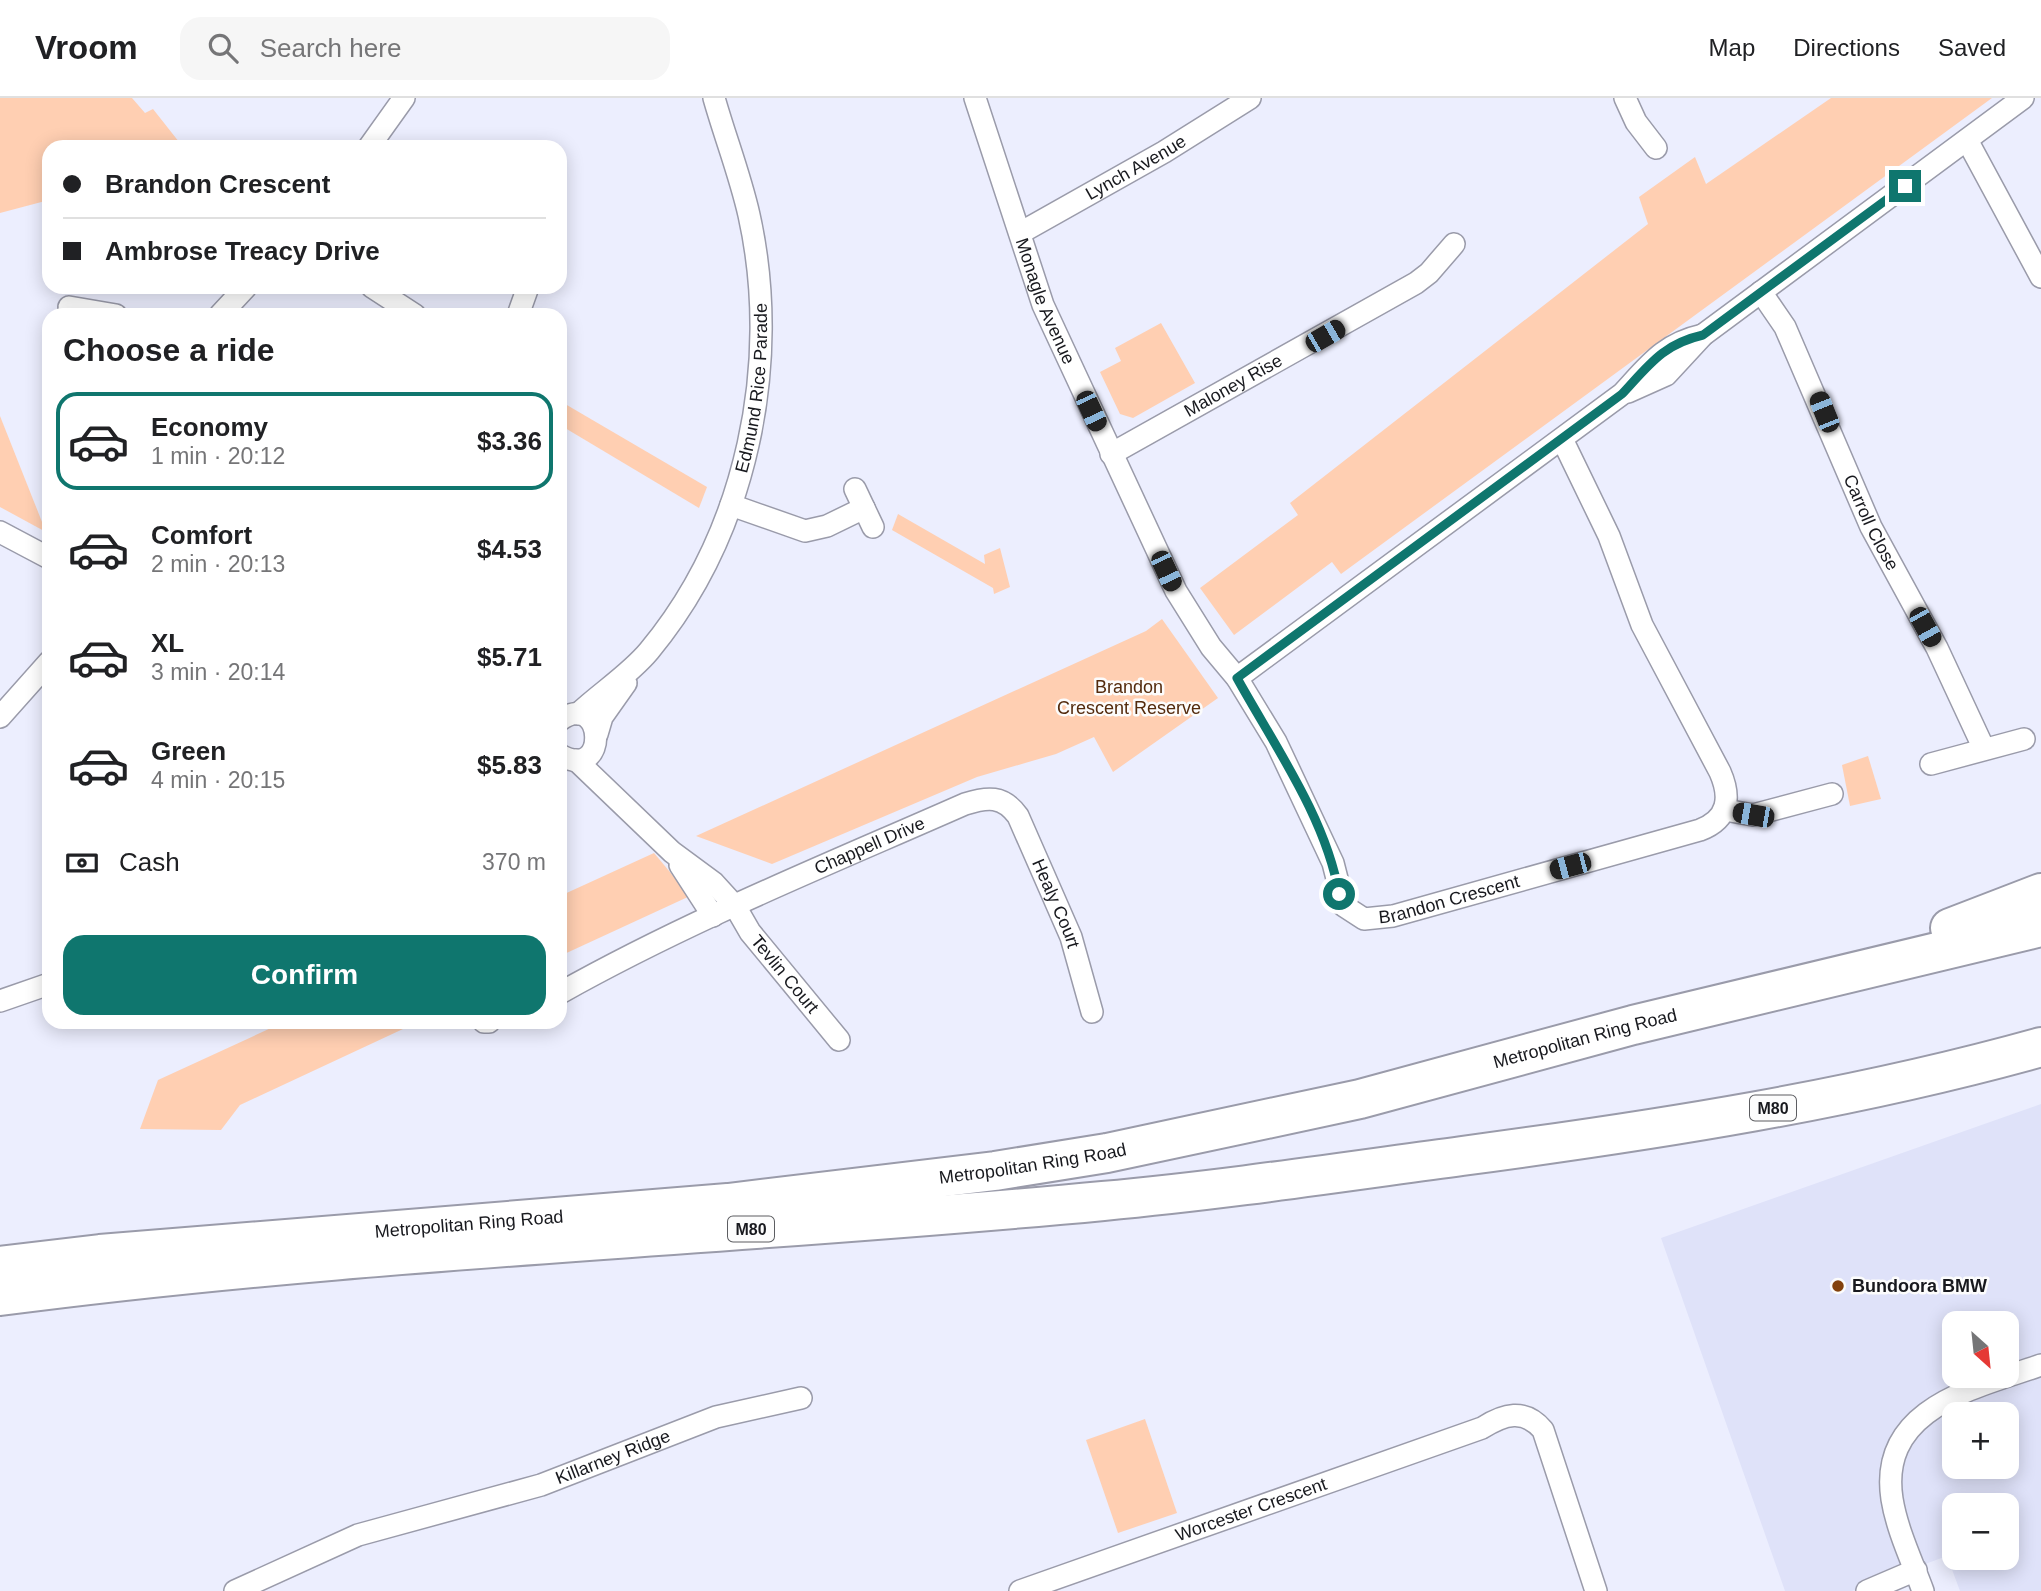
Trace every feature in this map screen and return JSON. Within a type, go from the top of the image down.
[{"type":"highway","points":[[1836,976],[1939,932],[2041,893]]},
{"type":"highway","name":"Metropolitan Ring Road","points":[[0,1266],[114,1253],[728,1203],[1051,1162],[1188,1137],[1372,1096],[1633,1025],[2041,927]]},
{"type":"highway","name":"Metropolitan Ring Road","points":[[0,1296],[221,1271],[1035,1207],[1227,1187],[1703,1121],[1900,1084],[2041,1047]]},
{"type":"street","points":[[374,140],[404,98]]},
{"type":"street","name":"Edmund Rice Parade","points":[[597,739],[608,707],[697,578],[731,505],[751,431],[757,393],[761,314],[749,215],[714,98]]},
{"type":"street","name":"Monagle Avenue","points":[[975,98],[1049,319],[1176,591],[1211,647],[1237,678]]},
{"type":"street","name":"Lynch Avenue","points":[[1020,233],[1164,152],[1250,98]]},
{"type":"street","points":[[1625,98],[1636,122],[1656,148]]},
{"type":"street","points":[[1237,678],[1622,394],[1666,375],[1703,335],[2023,98]]},
{"type":"street","points":[[1967,140],[2041,277]]},
{"type":"street","name":"Maloney Rise","points":[[1111,454],[1416,283],[1443,259],[1454,244]]},
{"type":"street","name":"Carroll Close","points":[[1761,292],[1785,327],[1871,527],[1937,648],[1984,749]]},
{"type":"street","points":[[226,308],[240,294]]},
{"type":"street","points":[[383,294],[404,308]]},
{"type":"street","points":[[70,303],[89,308]]},
{"type":"street","points":[[1562,439],[1609,537],[1642,625],[1720,772],[1728,794],[1725,810],[1753,815],[1832,794]]},
{"type":"street","points":[[731,505],[805,531],[827,526],[860,498],[873,527]]},
{"type":"street","points":[[0,532],[42,554]]},
{"type":"street","name":"Edmund Rice Parade","points":[[569,717],[643,657]]},
{"type":"street","points":[[0,717],[42,670]]},
{"type":"street","name":"Brandon Crescent","points":[[1237,678],[1276,742],[1333,863],[1341,901],[1349,912],[1364,919],[1392,916],[1700,830],[1715,822],[1725,810]]},
{"type":"street","points":[[569,717],[591,721],[629,808]]},
{"type":"street","points":[[1931,764],[2024,738]]},
{"type":"street","points":[[567,757],[589,755],[597,739]]},
{"type":"street","points":[[567,759],[629,808],[672,852],[713,883],[735,906]]},
{"type":"street","name":"Chappell Drive","points":[[567,989],[618,961],[713,916],[965,804],[992,798],[1006,802]]},
{"type":"street","name":"Healy Court","points":[[1006,802],[1018,816],[1071,937],[1092,1012]]},
{"type":"street","points":[[672,852],[713,916]]},
{"type":"street","name":"Tevlin Court","points":[[735,906],[750,932],[839,1040]]},
{"type":"street","points":[[0,1001],[42,986]]},
{"type":"street","points":[[1867,1591],[1917,1585],[1891,1490],[1893,1461],[1905,1434],[1936,1404],[2041,1365]]},
{"type":"street","name":"Killarney Ridge","points":[[234,1591],[295,1566],[358,1535],[541,1485],[716,1416],[801,1398]]},
{"type":"street","name":"Worcester Crescent","points":[[1020,1591],[1482,1428],[1522,1429],[1539,1442],[1550,1459],[1596,1590]]},
{"type":"shaded area","points":[[2041,1104],[2041,1591],[1960,1591],[1952,1570],[2019,1570],[2019,1493],[1942,1493],[1942,1558],[1852,1591],[1785,1591],[1661,1238]]},
{"type":"green space","points":[[0,98],[132,98],[145,113],[153,109],[177,140],[42,140],[42,202],[0,213]]},
{"type":"green space","points":[[1831,98],[1992,98],[1341,574],[1332,562],[1234,635],[1200,588],[1298,515],[1290,503],[1648,224],[1639,197],[1695,157],[1706,184]]},
{"type":"green space","points":[[1161,323],[1195,383],[1133,418],[1120,414],[1100,372],[1121,361],[1115,348]]},
{"type":"green space","points":[[567,405],[707,487],[699,508],[567,429]]},
{"type":"green space","points":[[0,416],[42,522],[42,530],[0,507]]},
{"type":"green space","points":[[898,514],[985,564],[984,555],[1000,548],[1010,587],[994,594],[993,588],[892,530]]},
{"type":"green space","name":"Brandon Crescent Reserve","points":[[1162,619],[1218,698],[1113,772],[1094,737],[1056,754],[977,777],[772,864],[696,836],[1146,631]]},
{"type":"green space","points":[[1868,756],[1881,799],[1850,806],[1842,765]]},
{"type":"green space","points":[[654,853],[690,896],[567,953],[567,893]]},
{"type":"green space","points":[[269,1029],[403,1029],[240,1105],[221,1130],[140,1129],[158,1080]]},
{"type":"green space","points":[[1145,1419],[1177,1513],[1118,1533],[1086,1440]]},
{"type":"place","name":"Bundoora BMW","points":[[1838,1286]]},
{"type":"route","points":[[1339,894],[1333,863],[1276,742],[1237,678],[1622,394],[1657,356],[1673,344],[1703,335],[1905,186]]}]
